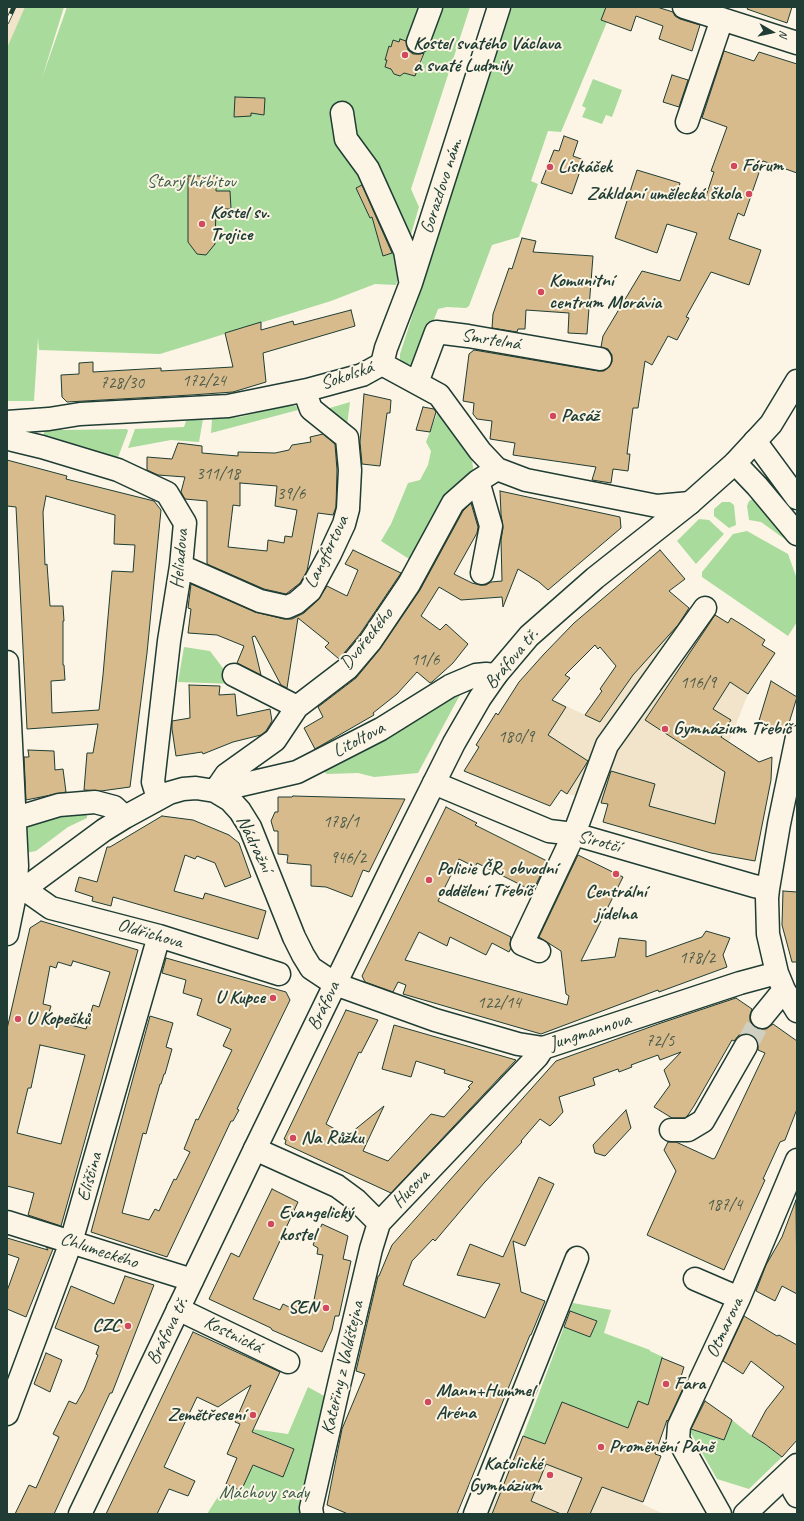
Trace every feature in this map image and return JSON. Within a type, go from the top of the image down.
[{"type":"street","points":[[418,42],[431,7]]},
{"type":"street","name":"Gorazdovo nám.","points":[[382,364],[386,348],[411,283],[499,7]]},
{"type":"street","points":[[684,7],[797,43]]},
{"type":"street","points":[[687,122],[722,19]]},
{"type":"street","points":[[342,113],[346,139],[368,169],[405,251],[411,283]]},
{"type":"street","name":"Smrtelná","points":[[417,383],[436,332],[468,336],[600,359]]},
{"type":"street","name":"Sokolská","points":[[7,422],[49,419],[80,414],[228,406],[307,390],[362,375],[382,364],[439,395],[480,450],[497,469],[526,480],[657,506],[690,503]]},
{"type":"street","name":"Bráfova tř.","points":[[394,863],[464,726],[496,675],[529,636],[595,578],[690,503],[735,463],[771,424],[797,381]]},
{"type":"street","name":"Langfortova","points":[[181,566],[260,601],[287,607],[296,603],[310,590],[330,554],[344,524],[348,509],[350,470],[347,438],[311,409],[307,398],[307,390]]},
{"type":"street","name":"Heliadova","points":[[7,436],[13,440],[42,447],[118,470],[167,494],[185,523],[181,566],[169,641],[153,782],[158,798]]},
{"type":"street","points":[[755,441],[797,498]]},
{"type":"street","points":[[735,463],[757,486],[797,534]]},
{"type":"street","name":"Dvořeckého","points":[[215,791],[226,775],[275,740],[297,708],[348,668],[370,642],[409,584],[454,503],[478,482],[497,469]]},
{"type":"street","points":[[478,482],[491,526],[482,573]]},
{"type":"street","points":[[539,951],[522,944],[574,834],[607,745],[705,608]]},
{"type":"street","points":[[7,662],[16,818],[17,866],[15,894],[7,934]]},
{"type":"street","points":[[234,674],[297,708]]},
{"type":"street","name":"Litoltova","points":[[215,791],[297,772],[382,729],[450,686],[476,675],[496,675]]},
{"type":"street","points":[[797,737],[778,824],[768,889],[768,934],[780,981],[797,1011]]},
{"type":"street","name":"Sirotčí","points":[[434,783],[549,831],[574,834],[768,889]]},
{"type":"street","name":"Nádražní","points":[[15,894],[104,830],[158,798],[183,789],[196,788],[215,791],[230,800],[240,811],[250,827],[294,937],[303,955],[312,968],[335,984]]},
{"type":"street","points":[[16,818],[59,805],[95,802],[114,807],[124,817]]},
{"type":"street","name":"Bráfova","points":[[254,1149],[394,863]]},
{"type":"street","name":"Oldřichova","points":[[15,894],[51,908],[159,936],[279,974]]},
{"type":"street","name":"Eliščina","points":[[7,1414],[71,1242],[159,936]]},
{"type":"street","points":[[762,1017],[780,981]]},
{"type":"street","name":"Jungmannova","points":[[335,984],[435,1020],[518,1044],[542,1048],[740,983],[780,981]]},
{"type":"street","points":[[671,1130],[688,1130],[703,1121],[746,1046]]},
{"type":"street","name":"Husova","points":[[254,1149],[337,1186],[356,1200],[379,1223],[537,1057],[542,1048]]},
{"type":"street","name":"Bráfova tř.","points":[[80,1514],[254,1149]]},
{"type":"street","name":"Otmarova","points":[[720,1514],[678,1439],[679,1426],[739,1298],[797,1160]]},
{"type":"street","name":"Chlumeckého","points":[[7,1222],[192,1280]]},
{"type":"street","name":"Kateřiny z Valdštejna","points":[[312,1514],[311,1508],[339,1385],[371,1249],[379,1223]]},
{"type":"street","points":[[475,1514],[577,1258]]},
{"type":"street","points":[[695,1279],[739,1298]]},
{"type":"street","name":"Kostnická","points":[[178,1309],[288,1362]]},
{"type":"street","points":[[794,1469],[794,1491],[797,1496]]},
{"type":"street","points":[[745,1514],[794,1469]]},
{"type":"shaded area","points":[[7,7],[28,7],[7,59]]},
{"type":"shaded area","points":[[697,602],[776,654],[748,694],[729,742],[760,762],[764,760],[772,765],[771,780],[755,861],[709,852],[603,822],[608,804],[567,794],[561,790],[484,779],[464,771],[479,747],[476,745],[496,713],[499,714],[547,697],[600,722],[633,674]]},
{"type":"shaded area","name":"Katolické Gymnázium","points":[[523,1436],[545,1444],[542,1453],[645,1496],[642,1504],[664,1514],[489,1514]]},
{"type":"green space","name":"Starý hřbitov","points":[[25,7],[64,7],[42,78],[67,7],[470,7],[411,189],[419,207],[396,285],[375,284],[331,301],[160,354],[39,350],[38,338],[34,401],[7,401],[7,48]],"holes":[[[400,39],[425,50],[420,68],[417,67],[411,75],[404,73],[400,76],[394,74],[391,69],[385,67],[387,60],[385,60],[389,46],[391,47],[393,40],[399,42]]]},
{"type":"green space","points":[[512,7],[606,7],[601,20],[607,22],[561,132],[548,131],[531,181],[538,184],[519,237],[492,245],[469,306],[466,308],[447,307],[438,309],[420,356],[412,365],[405,364],[400,361],[400,354]]},
{"type":"green space","points":[[593,79],[622,90],[612,117],[606,115],[602,124],[582,117],[586,108],[582,106]]},
{"type":"green space","points":[[350,402],[347,425],[323,410]]},
{"type":"green space","points":[[288,405],[296,406],[298,410],[211,433],[212,419],[240,417]]},
{"type":"green space","points":[[438,411],[472,460],[474,474],[409,559],[381,541],[391,524],[408,483],[420,480],[428,465],[431,451],[426,442]]},
{"type":"green space","points":[[203,419],[199,442],[171,440],[128,448],[135,429],[184,427],[186,421]]},
{"type":"green space","points":[[59,425],[62,430],[127,429],[128,431],[117,460],[44,439],[44,432],[49,428]]},
{"type":"green space","points":[[753,499],[758,502],[797,548],[761,522],[749,520],[747,506],[749,501]]},
{"type":"green space","points":[[722,502],[730,502],[734,505],[736,525],[729,528],[714,516],[714,509]]},
{"type":"green space","points":[[699,519],[709,520],[724,534],[696,564],[677,541]]},
{"type":"green space","points":[[747,531],[788,554],[797,579],[797,622],[788,636],[702,577],[702,572],[733,534]]},
{"type":"green space","points":[[184,647],[210,651],[235,684],[178,682]]},
{"type":"green space","points":[[461,693],[418,773],[374,777],[358,773],[327,774],[323,771]]},
{"type":"green space","points":[[67,814],[87,815],[87,818],[68,827],[36,851],[25,853],[26,827],[42,820]]},
{"type":"green space","points":[[573,1303],[611,1310],[604,1333],[650,1350],[663,1357],[648,1405],[628,1428],[545,1444],[523,1436],[564,1327],[590,1337],[596,1321],[570,1311]]},
{"type":"green space","name":"Máchovy sady","points":[[308,1387],[328,1398],[304,1514],[207,1514],[226,1484],[241,1491],[251,1468],[255,1465],[283,1476],[294,1449],[251,1431],[253,1429],[288,1434]]},
{"type":"green space","points":[[732,1420],[782,1457],[749,1489],[717,1479],[688,1428],[724,1440]]},
{"type":"building","points":[[606,7],[657,7],[673,12],[675,16],[680,19],[700,25],[692,51],[659,39],[663,26],[636,16],[631,31],[601,20]]},
{"type":"building","points":[[748,7],[792,7],[787,23],[747,9]]},
{"type":"building","name":"Kostel svatého Václava a svaté Ludmily","points":[[400,39],[406,41],[408,50],[413,54],[424,53],[415,76],[404,73],[400,76],[394,74],[391,69],[385,67],[387,60],[385,60],[389,46],[391,47],[393,40],[399,42]]},
{"type":"building","points":[[724,51],[754,61],[759,52],[797,64],[797,173],[763,161],[744,216],[738,213],[729,239],[761,250],[749,285],[711,272],[686,317],[689,318],[677,340],[668,336],[652,365],[645,361],[638,408],[633,408],[627,454],[630,454],[628,471],[613,469],[611,483],[592,480],[596,467],[513,455],[515,443],[490,439],[492,421],[477,419],[473,414],[474,403],[463,401],[469,354],[474,350],[598,371],[604,371],[609,367],[612,362],[612,355],[608,349],[601,347],[603,336],[642,271],[680,281],[697,233],[667,224],[657,253],[615,238],[637,170],[680,183],[678,191],[705,199],[714,172],[711,171],[727,127],[702,118]]},
{"type":"building","points":[[672,75],[688,80],[679,107],[663,102]]},
{"type":"building","points":[[235,97],[265,98],[264,115],[251,113],[251,116],[234,117]]},
{"type":"building","points":[[564,136],[578,141],[573,156],[584,160],[572,194],[541,183],[554,150],[559,151]]},
{"type":"building","name":"Kostel sv. Trojice","points":[[188,176],[216,176],[216,191],[230,191],[231,209],[216,209],[215,244],[206,255],[197,254],[188,242]]},
{"type":"building","points":[[362,185],[392,253],[383,256],[372,217],[370,218],[356,188]]},
{"type":"building","points":[[522,238],[536,241],[533,252],[593,256],[587,334],[568,333],[569,313],[526,310],[525,329],[518,329],[517,332],[492,328],[493,314],[509,268],[512,269]]},
{"type":"building","points":[[351,310],[355,326],[263,353],[266,382],[233,392],[67,402],[62,397],[61,375],[79,374],[79,363],[93,362],[93,372],[161,368],[161,371],[233,367],[225,333],[261,322],[261,330],[293,321],[294,325]]},
{"type":"building","points":[[364,394],[391,400],[390,413],[387,413],[380,466],[362,464],[360,442]]},
{"type":"building","points":[[423,407],[434,409],[436,412],[430,432],[416,430]]},
{"type":"building","points":[[323,434],[335,444],[337,470],[336,507],[333,515],[318,513],[307,571],[300,583],[286,594],[264,589],[207,564],[207,501],[185,499],[181,492],[185,477],[158,475],[147,470],[147,457],[172,459],[178,443],[202,446],[202,453],[238,456],[238,452],[275,453],[289,450],[292,445],[311,442],[310,437]],"holes":[[[240,483],[277,486],[275,506],[297,510],[292,537],[285,536],[284,543],[268,540],[267,551],[228,547],[233,505],[240,506]]]},
{"type":"building","points":[[7,460],[67,476],[66,479],[154,501],[161,510],[147,653],[130,787],[101,791],[84,790],[87,753],[93,753],[98,724],[27,729],[16,507],[7,506]],"holes":[[[46,496],[115,515],[114,544],[135,545],[133,572],[112,571],[99,710],[52,713],[51,681],[65,680],[63,665],[64,621],[63,606],[50,606],[47,564],[45,565],[43,512]]]},
{"type":"building","points":[[500,491],[620,517],[621,528],[548,590],[539,582],[518,569],[503,607],[502,597],[461,600],[439,587],[421,616],[440,630],[446,624],[468,644],[453,663],[432,682],[430,683],[417,672],[397,694],[373,713],[374,715],[315,749],[304,728],[323,717],[318,707],[356,678],[380,649],[420,590],[463,511],[471,503],[478,527],[477,533],[454,574],[472,583],[480,585],[502,581],[501,540],[503,528]]},
{"type":"building","points":[[353,550],[401,573],[360,634],[339,659],[325,647],[329,643],[298,618],[287,688],[281,685],[255,636],[252,637],[261,675],[237,663],[244,646],[217,635],[188,633],[191,609],[188,608],[191,584],[255,612],[284,619],[292,619],[304,613],[318,600],[327,586],[347,596],[358,570],[345,564]]},
{"type":"building","points":[[660,550],[685,579],[669,591],[689,608],[678,625],[633,675],[600,722],[585,715],[602,691],[600,689],[616,666],[600,647],[598,649],[595,645],[565,675],[570,678],[552,700],[566,707],[548,735],[588,761],[567,794],[561,790],[550,806],[464,771],[479,747],[476,745],[496,713],[498,715],[519,682],[574,623]]},
{"type":"building","points":[[715,615],[728,623],[731,618],[744,626],[765,640],[762,645],[775,653],[748,694],[730,682],[713,709],[731,720],[721,737],[759,762],[772,757],[771,780],[755,861],[711,853],[603,822],[608,804],[601,803],[611,771],[655,784],[649,806],[715,824],[725,772],[645,720]]},
{"type":"building","points":[[771,681],[797,697],[786,733],[758,724]]},
{"type":"building","points":[[189,685],[220,686],[219,695],[235,694],[237,716],[270,709],[272,721],[266,731],[261,735],[233,742],[203,754],[202,752],[176,756],[172,721],[190,718]]},
{"type":"building","points":[[28,750],[54,751],[55,770],[63,769],[66,792],[26,800],[24,757],[29,757]]},
{"type":"building","points":[[293,796],[405,799],[369,872],[363,870],[352,897],[326,887],[311,886],[311,865],[287,863],[288,855],[278,854],[278,831],[274,831],[271,821],[275,812],[278,812],[278,797]]},
{"type":"building","points":[[446,807],[477,823],[475,825],[547,861],[533,891],[477,863],[475,867],[459,859],[438,901],[511,937],[511,948],[509,952],[492,943],[486,955],[450,937],[447,946],[419,932],[405,960],[567,1005],[569,996],[566,994],[561,951],[539,937],[578,855],[623,877],[581,961],[615,957],[619,938],[646,941],[646,957],[702,937],[706,931],[730,938],[723,955],[727,967],[659,992],[658,990],[541,1034],[403,994],[406,985],[398,982],[393,992],[365,982],[362,976]]},
{"type":"building","points":[[162,816],[193,820],[229,835],[239,843],[251,877],[225,887],[215,863],[197,856],[195,859],[185,855],[174,891],[203,899],[205,893],[266,911],[258,939],[113,897],[111,906],[92,901],[93,897],[75,891],[79,877],[97,882],[107,847],[110,847]]},
{"type":"building","points":[[783,891],[797,892],[797,962],[792,962],[782,925]]},
{"type":"building","points":[[41,921],[138,950],[61,1226],[28,1215],[34,1193],[7,1186],[7,1029],[30,928]],"holes":[[[73,961],[110,972],[99,1007],[93,1005],[86,1029],[47,1019],[51,1006],[43,1004],[50,966],[56,968],[58,962],[71,966]],[[40,1045],[85,1055],[61,1144],[17,1133],[28,1088],[31,1088]]]},
{"type":"building","points":[[166,958],[286,992],[290,1000],[237,1109],[239,1110],[233,1121],[231,1121],[167,1257],[91,1232],[150,1016],[173,1023],[166,1047],[172,1049],[165,1074],[160,1084],[146,1134],[143,1133],[122,1213],[149,1220],[155,1209],[159,1211],[174,1179],[176,1180],[190,1152],[184,1149],[196,1119],[198,1120],[232,1050],[223,1046],[231,1029],[197,1015],[202,999],[183,993],[186,980],[162,973]]},
{"type":"building","points":[[736,998],[752,1009],[750,1021],[754,1027],[766,1029],[773,1024],[797,1041],[797,1109],[785,1140],[780,1142],[763,1179],[765,1180],[724,1270],[647,1235],[676,1171],[664,1150],[668,1142],[676,1142],[713,1159],[715,1158],[765,1053],[758,1050],[757,1039],[753,1035],[746,1034],[739,1035],[734,1041],[732,1040],[694,1106],[685,1118],[672,1118],[654,1107],[670,1085],[664,1070],[681,1052],[660,1060],[658,1055],[631,1065],[632,1067],[619,1072],[618,1069],[593,1078],[595,1085],[559,1097],[563,1112],[555,1121],[550,1126],[540,1119],[521,1141],[522,1142],[484,1183],[435,1241],[433,1239],[412,1261],[403,1285],[485,1318],[500,1284],[457,1275],[470,1244],[503,1257],[539,1177],[554,1184],[525,1246],[513,1241],[521,1292],[545,1301],[457,1514],[348,1514],[327,1505],[342,1429],[365,1374],[356,1371],[378,1276],[392,1245],[556,1061]]},
{"type":"building","points":[[346,1010],[378,1020],[361,1053],[359,1052],[326,1124],[347,1136],[384,1106],[363,1151],[388,1161],[431,1114],[444,1117],[470,1088],[468,1087],[473,1082],[444,1073],[445,1070],[416,1061],[411,1077],[382,1069],[394,1025],[516,1060],[391,1193],[285,1144],[286,1140],[284,1139]]},
{"type":"building","points":[[626,1110],[631,1128],[605,1156],[595,1153],[593,1145]]},
{"type":"building","points":[[272,1189],[298,1202],[253,1299],[280,1310],[283,1304],[291,1308],[293,1302],[312,1310],[323,1255],[317,1254],[318,1248],[313,1245],[322,1224],[348,1236],[343,1259],[351,1261],[339,1316],[335,1316],[332,1330],[322,1352],[272,1330],[271,1328],[209,1299],[231,1253],[239,1257]]},
{"type":"building","points":[[796,1200],[797,1294],[782,1286],[775,1301],[756,1291],[766,1265],[782,1237]]},
{"type":"building","points":[[7,1238],[48,1250],[46,1247],[53,1249],[26,1317],[7,1309],[7,1291],[19,1258],[7,1254]]},
{"type":"building","points":[[125,1276],[154,1285],[112,1393],[110,1393],[54,1514],[15,1514],[29,1485],[36,1488],[59,1437],[53,1434],[69,1401],[76,1404],[84,1390],[98,1355],[96,1354],[99,1346],[55,1328],[71,1286],[114,1304]]},
{"type":"building","points":[[570,1311],[597,1321],[590,1337],[564,1327]]},
{"type":"building","points":[[744,1316],[777,1336],[779,1335],[797,1345],[797,1440],[782,1457],[752,1436],[766,1410],[784,1387],[751,1361],[743,1374],[723,1361]]},
{"type":"building","points":[[193,1332],[280,1372],[252,1432],[294,1449],[283,1477],[253,1465],[241,1491],[226,1484],[237,1458],[227,1454],[240,1424],[235,1422],[251,1385],[218,1407],[197,1397],[164,1467],[195,1481],[188,1496],[169,1489],[157,1514],[106,1514]]},
{"type":"building","points":[[46,1353],[62,1360],[50,1392],[34,1384]]},
{"type":"building","points":[[662,1358],[684,1367],[679,1383],[684,1386],[668,1421],[667,1420],[655,1454],[661,1456],[643,1502],[602,1487],[590,1514],[567,1514],[582,1478],[546,1464],[531,1501],[561,1514],[492,1514],[523,1436],[545,1444],[562,1402],[628,1428],[638,1401],[648,1405]]},
{"type":"building","points":[[705,1401],[732,1420],[724,1440],[691,1429]]},
{"type":"tunnel","points":[[746,1046],[762,1017]]},
{"type":"railway","points":[[7,22],[14,7]]},
{"type":"place","name":"Kostel svatého Václava a svaté Ludmily","points":[[405,55]]},
{"type":"place","name":"Fórum","points":[[734,166]]},
{"type":"place","name":"Lískáček","points":[[550,167]]},
{"type":"place","name":"Zákldaní umělecká škola","points":[[749,194]]},
{"type":"place","name":"Kostel sv. Trojice","points":[[202,224]]},
{"type":"place","name":"Komunitní centrum Morávia","points":[[541,292]]},
{"type":"place","name":"Pasáž","points":[[553,416]]},
{"type":"place","name":"Gymnázium Třebíč","points":[[665,729]]},
{"type":"place","name":"Centrální jídelna","points":[[616,874]]},
{"type":"place","name":"Policie ČR, obvodní oddělení Třebíč","points":[[429,880]]},
{"type":"place","name":"U Kupce","points":[[273,998]]},
{"type":"place","name":"U Kopečků","points":[[18,1019]]},
{"type":"place","name":"Na Růžku","points":[[293,1138]]},
{"type":"place","name":"Evangelický kostel","points":[[271,1224]]},
{"type":"place","name":"SEN","points":[[326,1308]]},
{"type":"place","name":"CZC","points":[[128,1326]]},
{"type":"place","name":"Fara","points":[[666,1384]]},
{"type":"place","name":"Mann+Hummel Aréna","points":[[428,1402]]},
{"type":"place","name":"Zemětřesení","points":[[253,1415]]},
{"type":"place","name":"Proměnění Páně","points":[[601,1447]]},
{"type":"place","name":"Katolické Gymnázium","points":[[550,1475]]}]
